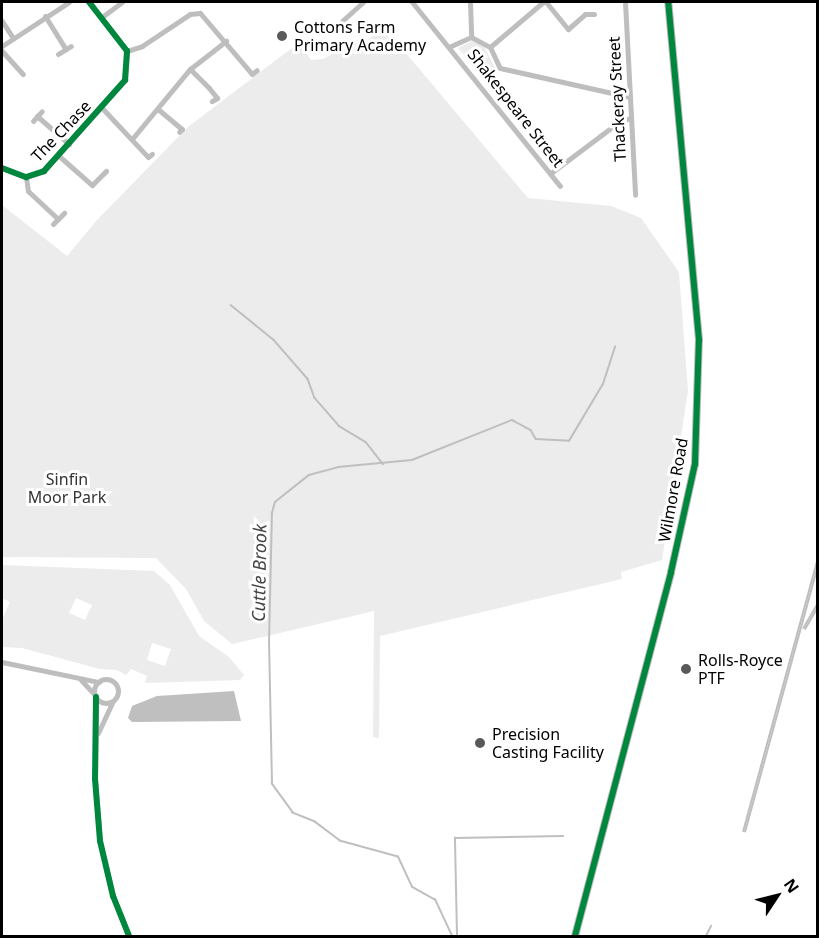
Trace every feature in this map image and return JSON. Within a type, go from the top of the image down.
[{"type":"street","points":[[2,46],[69,2]]},
{"type":"street","points":[[89,2],[127,51],[142,46],[190,14],[200,13],[252,74],[257,70]]},
{"type":"street","points":[[102,17],[122,2]]},
{"type":"street","points":[[342,21],[363,2]]},
{"type":"street","name":"Shakespeare Street","points":[[412,2],[451,46],[560,186]]},
{"type":"street","points":[[470,2],[471,37]]},
{"type":"street","points":[[490,47],[545,2],[568,29],[585,14],[594,14]]},
{"type":"street","name":"Thackeray Street","points":[[625,2],[635,195]]},
{"type":"street","name":"Wilmore Road","points":[[575,936],[671,572],[695,464],[699,340],[668,2]]},
{"type":"street","points":[[45,16],[69,48],[58,54]]},
{"type":"street","points":[[2,21],[13,38]]},
{"type":"street","name":"Shakespeare Street","points":[[451,46],[471,37],[490,47],[495,65],[630,97]]},
{"type":"street","points":[[132,139],[159,110],[190,69],[226,41]]},
{"type":"street","points":[[2,51],[15,71],[23,74]]},
{"type":"street","name":"The Chase","points":[[2,168],[26,177],[44,171],[125,80],[127,51]]},
{"type":"street","points":[[190,69],[217,99],[212,101]]},
{"type":"street","points":[[104,106],[148,157],[152,154]]},
{"type":"street","points":[[159,110],[182,129],[179,132]]},
{"type":"street","points":[[37,116],[69,144]]},
{"type":"street","points":[[551,173],[620,121],[631,118]]},
{"type":"street","points":[[59,156],[92,184],[106,171]]},
{"type":"street","points":[[26,177],[28,192],[58,219]]},
{"type":"street","points":[[53,224],[64,213]]},
{"type":"street","points":[[2,662],[40,668],[79,679],[99,682],[108,680],[115,685],[115,699],[98,735]]},
{"type":"street","points":[[79,679],[96,697],[106,703],[115,699]]},
{"type":"street","points":[[99,682],[96,697],[98,735],[95,779],[100,841],[113,896],[129,936]]},
{"type":"green space","name":"Sinfin Moor Park","points":[[384,27],[528,198],[611,206],[641,218],[679,272],[688,391],[662,560],[621,572],[622,579],[380,636],[379,738],[373,737],[374,611],[232,644],[204,621],[186,589],[156,558],[2,557],[2,205],[67,256],[97,220],[188,127],[299,43],[311,60],[323,59],[362,38],[365,42]]},
{"type":"green space","points":[[472,41],[484,46],[498,74],[487,83],[458,48]]},
{"type":"green space","points":[[2,565],[154,571],[170,585],[199,636],[229,657],[244,675],[240,680],[145,683],[147,676],[131,669],[126,675],[117,670],[100,669],[22,648],[2,647],[2,620],[10,602],[2,598]],"holes":[[[76,598],[92,605],[85,620],[69,613]],[[152,643],[171,649],[165,666],[147,660]]]},
{"type":"shaded area","points":[[234,691],[241,721],[132,722],[128,718],[132,706],[157,696]]},
{"type":"waterway","points":[[231,305],[274,340],[308,379],[315,398],[339,426],[366,442],[383,464]]},
{"type":"waterway","name":"Cuttle Brook","points":[[452,936],[435,900],[412,887],[398,857],[340,841],[315,822],[293,813],[272,784],[269,643],[272,513],[275,502],[309,475],[338,467],[412,460],[512,420],[531,430],[536,439],[569,441],[603,384],[615,347]]},
{"type":"waterway","points":[[457,936],[455,838],[563,836]]},
{"type":"waterway","points":[[706,936],[711,926]]},
{"type":"railway","points":[[744,832],[818,562]]},
{"type":"railway","points":[[804,629],[818,605]]},
{"type":"cycle path","points":[[2,168],[26,177],[44,171],[125,80],[127,51],[89,2]]},
{"type":"cycle path","points":[[575,936],[671,572],[695,464],[699,340],[668,2]]},
{"type":"cycle path","points":[[96,697],[95,779],[100,841],[113,896],[129,936]]},
{"type":"place","name":"Cottons Farm Primary Academy","points":[[282,36]]},
{"type":"place","name":"Rolls-Royce PTF","points":[[686,669]]},
{"type":"place","name":"Precision Casting Facility","points":[[480,743]]}]
